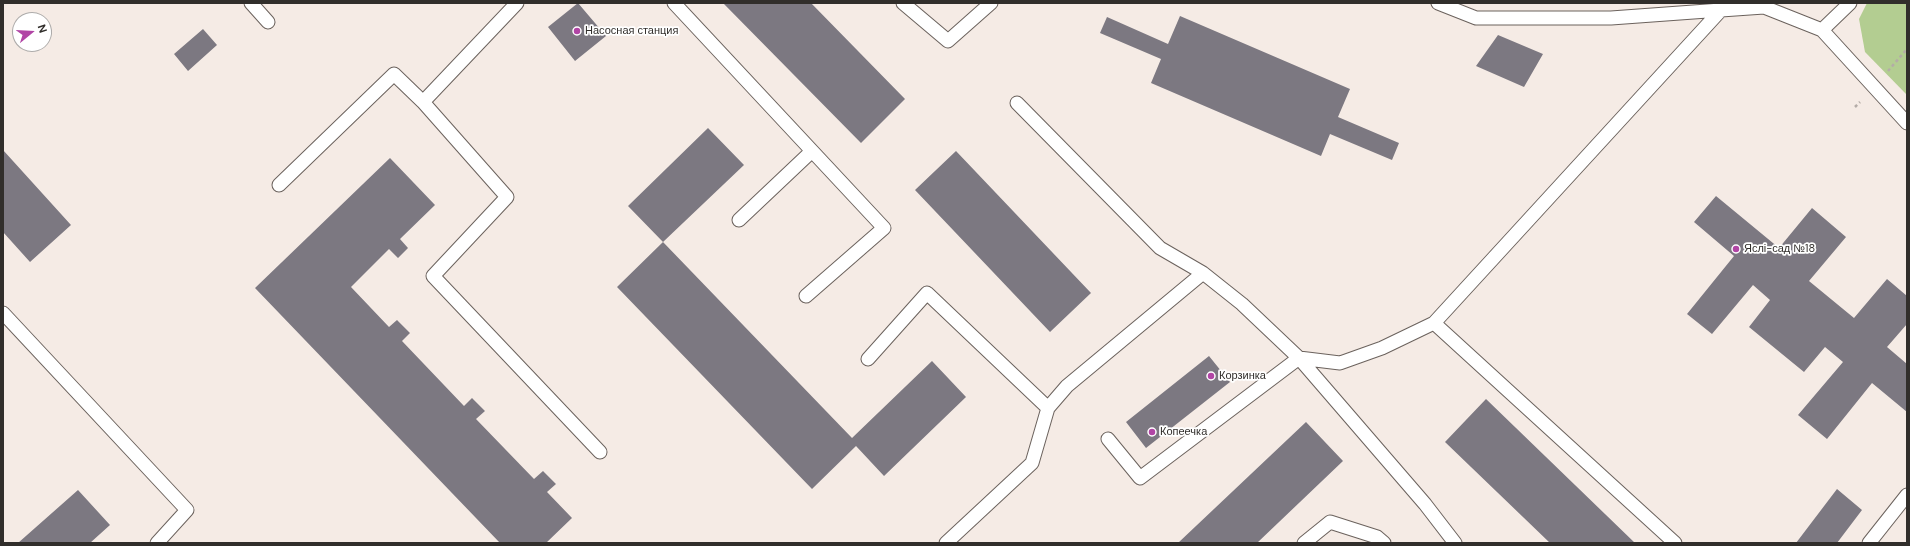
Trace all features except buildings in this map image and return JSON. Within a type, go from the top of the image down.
[{"type":"lane","points":[[250,3],[268,22]]},
{"type":"lane","points":[[423,102],[517,3]]},
{"type":"lane","points":[[674,3],[884,228],[806,296]]},
{"type":"lane","points":[[904,3],[948,41],[991,3]]},
{"type":"lane","points":[[1438,3],[1476,18],[1611,18],[1721,10],[1763,5],[1822,30],[1907,123]]},
{"type":"lane","points":[[1822,30],[1850,3]]},
{"type":"lane","points":[[1108,439],[1140,478],[1299,358],[1340,363],[1382,348],[1434,323],[1721,10]]},
{"type":"lane","points":[[279,185],[394,74],[423,102],[506,197],[433,276],[600,452]]},
{"type":"lane","points":[[1017,103],[1160,248],[1203,273],[1242,304],[1299,358],[1425,504],[1455,543]]},
{"type":"lane","points":[[739,220],[812,151]]},
{"type":"lane","points":[[946,543],[1032,463],[1048,408],[1067,386],[1203,273]]},
{"type":"lane","points":[[868,359],[928,293],[1048,408]]},
{"type":"lane","points":[[3,313],[187,510],[157,543]]},
{"type":"lane","points":[[1434,323],[1675,543]]},
{"type":"lane","points":[[1869,543],[1907,496]]},
{"type":"lane","points":[[1304,543],[1330,522],[1377,537],[1384,543]]},
{"type":"green space","points":[[1867,3],[1907,3],[1907,95],[1865,52],[1859,19]]},
{"type":"place","name":"Насосная станция","points":[[577,31]]},
{"type":"place","name":"Яслі-сад №18","points":[[1736,249]]},
{"type":"place","name":"Корзинка","points":[[1211,376]]},
{"type":"place","name":"Копеечка","points":[[1152,432]]}]
